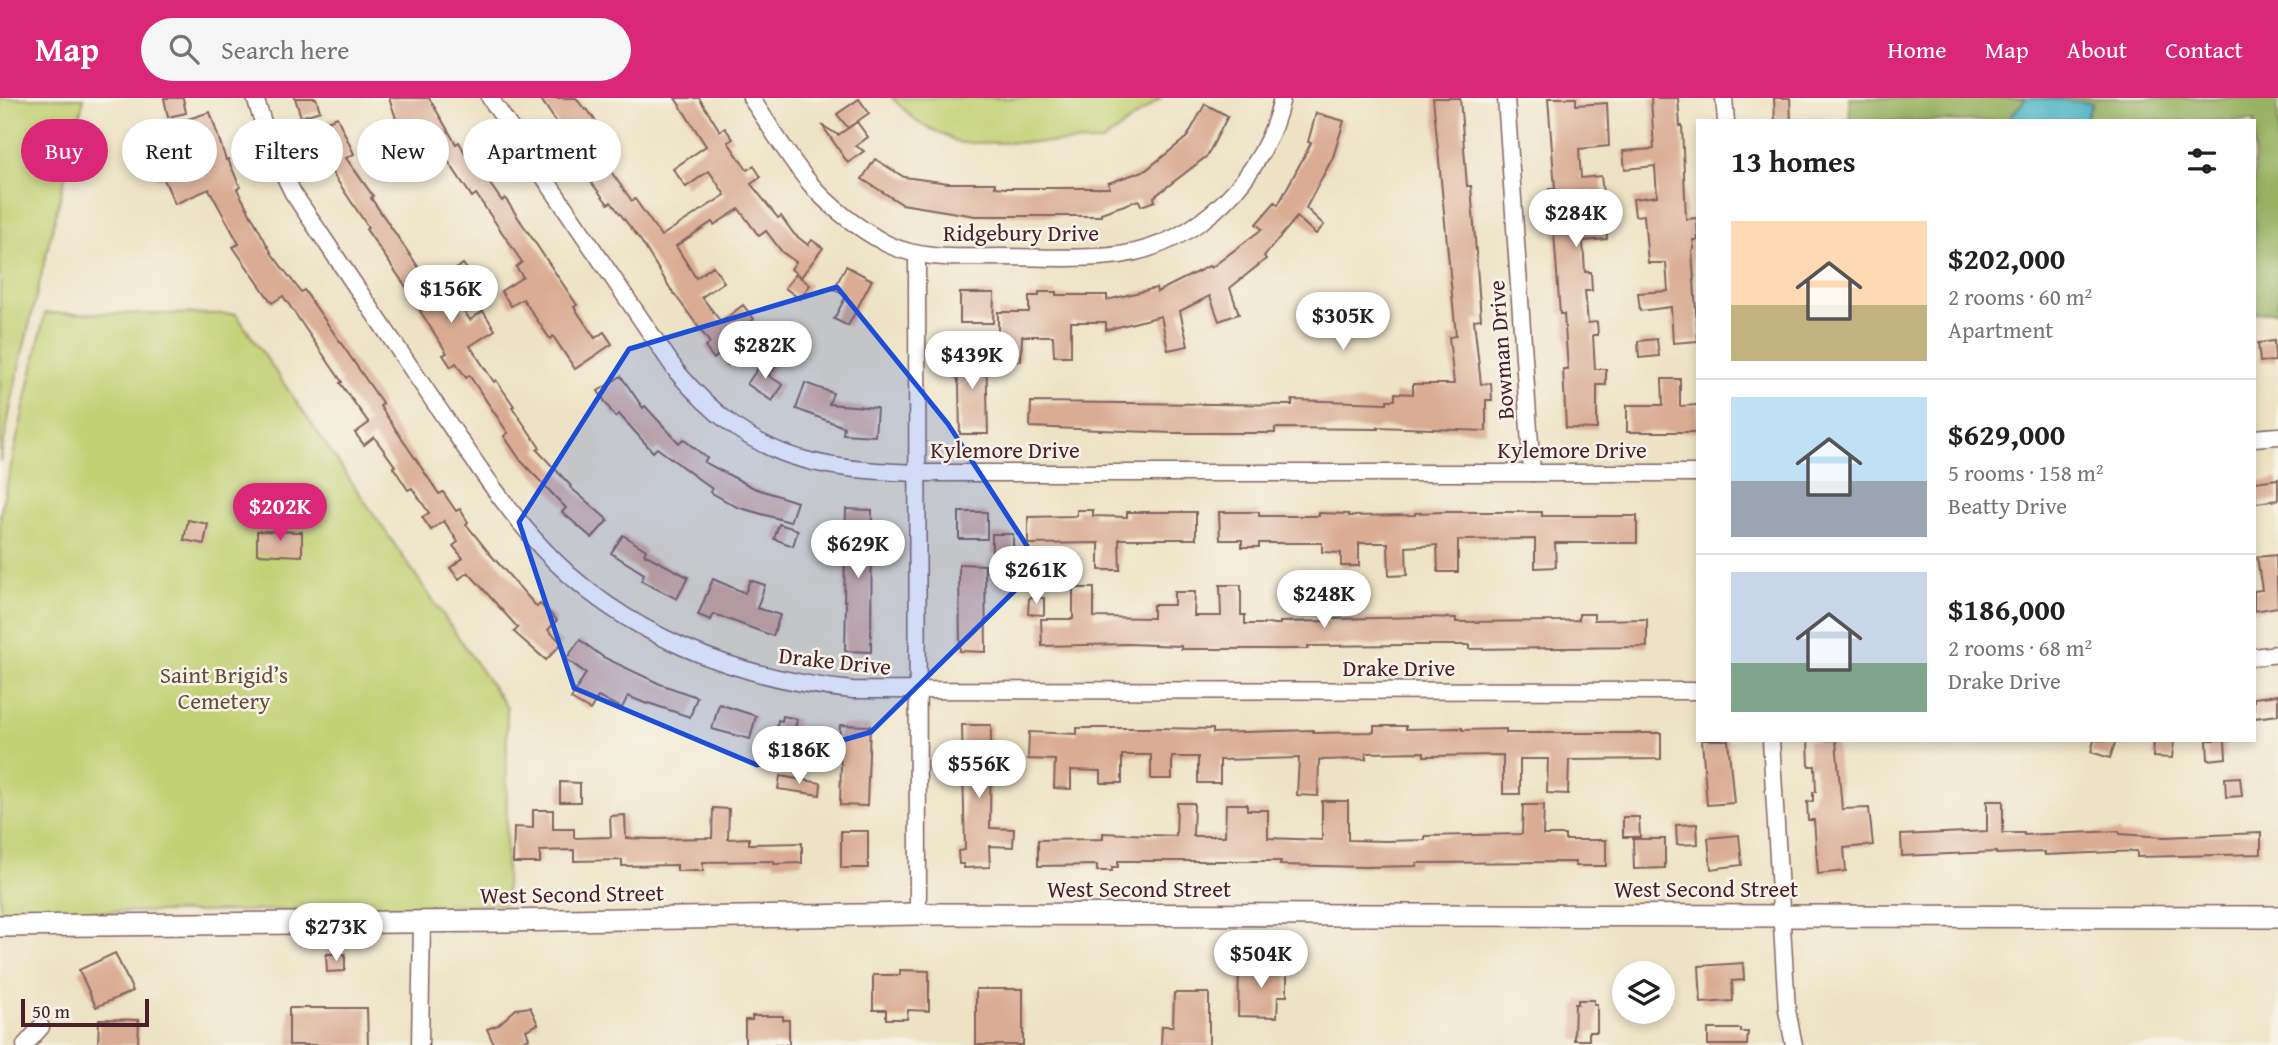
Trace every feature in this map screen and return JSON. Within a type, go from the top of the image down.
[{"type":"main road","name":"West Second Street","points":[[0,926],[918,914],[2278,917]]},
{"type":"street","name":"Drake Drive","points":[[255,98],[274,155],[293,193],[493,488],[527,531],[564,570],[598,598],[637,624],[706,657],[739,669],[813,686],[853,690],[1696,691]]},
{"type":"street","name":"Kylemore Drive","points":[[490,98],[677,372],[699,398],[722,419],[748,437],[805,461],[866,471],[918,473],[1696,473]]},
{"type":"street","name":"Ridgebury Drive","points":[[751,98],[809,183],[837,209],[888,244],[917,254],[961,257],[1104,256],[1143,250],[1187,232],[1236,190],[1263,151],[1282,98]]},
{"type":"street","name":"Bowman Drive","points":[[1506,98],[1532,473]]},
{"type":"street","points":[[1724,98],[1726,119]]},
{"type":"street","points":[[917,254],[918,914]]},
{"type":"street","points":[[2256,438],[2278,436]]},
{"type":"street","points":[[2256,657],[2278,654]]},
{"type":"street","points":[[1771,742],[1787,1010],[1794,1045]]},
{"type":"street","points":[[420,1045],[422,921]]},
{"type":"street","points":[[1783,1045],[1787,1010]]},
{"type":"street","points":[[25,1045],[41,1027]]},
{"type":"highlighted area","points":[[837,287],[948,424],[1040,566],[871,732],[757,765],[574,688],[519,522],[629,349]]},
{"type":"green space","points":[[0,98],[84,98],[79,119],[21,119],[21,182],[64,182],[16,380],[0,462]]},
{"type":"green space","points":[[892,98],[1161,98],[1102,142],[960,143],[917,122]]},
{"type":"green space","points":[[1849,98],[2026,98],[2009,119],[1850,119]]},
{"type":"green space","points":[[2030,98],[2278,98],[2278,311],[2256,313],[2256,119],[2086,119],[2092,104]]},
{"type":"green space","name":"Saint Brigid’s Cemetery","points":[[45,313],[236,314],[507,708],[506,904],[199,912],[0,911],[0,515]]},
{"type":"water","points":[[2026,98],[2092,103],[2086,119],[2009,119]]},
{"type":"building","points":[[164,98],[183,98],[186,113],[168,117]]},
{"type":"building","points":[[295,98],[316,98],[320,111],[301,117]]},
{"type":"building","points":[[389,98],[429,98],[441,119],[396,119]]},
{"type":"building","points":[[540,98],[576,98],[594,119],[554,119]]},
{"type":"building","points":[[675,98],[699,98],[720,131],[725,128],[733,139],[728,142],[747,170],[754,166],[761,177],[751,184],[778,218],[781,216],[794,234],[808,245],[812,240],[823,248],[801,277],[791,269],[796,262],[782,252],[766,231],[759,236],[739,209],[714,225],[712,222],[676,246],[696,278],[713,266],[724,282],[702,297],[721,322],[743,305],[754,319],[732,336],[745,352],[728,365],[719,354],[714,359],[705,347],[710,343],[670,288],[641,241],[611,202],[608,204],[591,182],[618,182],[632,201],[635,199],[661,236],[725,195],[709,171],[686,187],[673,169],[706,146]]},
{"type":"building","points":[[1433,98],[1460,98],[1467,186],[1471,186],[1481,319],[1474,320],[1481,384],[1491,383],[1492,400],[1486,400],[1486,431],[1378,427],[1275,428],[1275,433],[1173,433],[1030,427],[1031,402],[1292,405],[1292,400],[1387,403],[1387,400],[1395,400],[1395,393],[1413,394],[1413,384],[1454,384],[1449,337],[1456,336]]},
{"type":"building","points":[[1548,98],[1576,98],[1576,105],[1607,103],[1609,146],[1579,149],[1581,178],[1601,176],[1603,194],[1579,196],[1581,224],[1606,222],[1607,239],[1583,241],[1585,272],[1591,272],[1592,291],[1585,291],[1588,323],[1597,322],[1598,335],[1593,335],[1595,369],[1606,369],[1606,385],[1597,385],[1597,429],[1566,428],[1563,369],[1568,369],[1564,314],[1560,314],[1551,219],[1549,189],[1555,189]]},
{"type":"building","points":[[1651,98],[1678,98],[1682,126],[1686,219],[1696,218],[1696,240],[1693,240],[1692,250],[1696,341],[1673,343],[1671,307],[1640,311],[1638,293],[1668,291],[1666,263],[1648,263],[1644,215],[1635,216],[1633,199],[1657,196],[1655,166],[1625,169],[1623,151],[1654,149]]},
{"type":"building","points":[[1774,98],[1790,98],[1791,119],[1775,119]]},
{"type":"building","points":[[859,99],[869,113],[848,128],[837,114]]},
{"type":"building","points":[[1205,104],[1228,116],[1207,156],[1154,197],[1155,201],[1141,206],[1139,200],[1101,213],[1101,216],[975,216],[902,204],[862,179],[875,159],[904,177],[948,183],[995,183],[995,187],[1006,188],[1110,188],[1108,183],[1146,170],[1187,137]]},
{"type":"building","points":[[210,112],[212,119],[188,119]]},
{"type":"building","points":[[1316,113],[1344,121],[1333,157],[1306,208],[1324,225],[1316,234],[1297,217],[1264,256],[1266,259],[1230,288],[1239,314],[1219,321],[1210,296],[1180,311],[1188,346],[1168,350],[1161,316],[1106,330],[1106,322],[1071,322],[1071,356],[1054,356],[1053,336],[1022,336],[1021,361],[998,361],[998,312],[1029,312],[1029,296],[1039,296],[1039,292],[1056,292],[1056,295],[1107,295],[1107,300],[1156,288],[1157,292],[1209,266],[1211,268],[1262,229],[1256,224],[1275,202],[1278,205],[1311,143],[1308,142]]},
{"type":"building","points":[[857,122],[868,137],[856,146],[864,151],[848,163],[822,125],[838,135]]},
{"type":"building","points":[[343,130],[354,154],[346,158],[357,173],[357,182],[363,182],[373,196],[371,198],[432,287],[463,264],[476,281],[455,297],[470,320],[483,311],[495,330],[470,346],[514,406],[512,407],[540,448],[537,450],[570,487],[608,520],[592,538],[562,512],[566,508],[521,461],[504,436],[508,433],[469,375],[466,378],[456,363],[451,367],[443,355],[447,353],[420,311],[422,310],[366,229],[368,227],[338,182],[343,182]]},
{"type":"building","points":[[449,132],[456,144],[459,142],[463,149],[463,182],[489,182],[502,201],[505,198],[577,305],[574,307],[595,338],[604,332],[612,344],[575,369],[553,336],[550,339],[523,299],[511,306],[501,291],[523,277],[516,267],[522,262],[476,194],[472,197],[449,162]]},
{"type":"building","points":[[217,133],[226,160],[228,159],[231,166],[231,182],[238,182],[240,187],[237,189],[272,254],[301,292],[304,290],[383,404],[380,406],[439,494],[443,492],[456,511],[460,509],[468,522],[466,524],[537,607],[540,604],[557,620],[548,630],[562,643],[546,660],[514,632],[518,628],[468,572],[459,579],[450,568],[463,558],[453,546],[458,542],[444,521],[431,530],[422,517],[429,513],[412,488],[408,490],[374,437],[364,445],[355,433],[369,423],[283,296],[272,303],[233,247],[239,244],[209,189],[175,204],[165,182],[217,182]]},
{"type":"building","points":[[846,266],[872,280],[848,326],[834,319],[846,296],[834,289]]},
{"type":"building","points":[[796,274],[810,285],[800,299],[785,288]]},
{"type":"building","points":[[960,293],[994,293],[993,323],[960,323]]},
{"type":"building","points":[[1657,339],[1659,356],[1639,358],[1638,341]]},
{"type":"building","points":[[2274,341],[2275,361],[2260,362],[2258,343]]},
{"type":"building","points":[[959,349],[986,349],[988,434],[960,434],[959,386],[957,377],[954,377],[953,358],[959,358]]},
{"type":"building","points":[[765,358],[776,366],[769,376],[783,385],[772,401],[747,384]]},
{"type":"building","points":[[621,376],[643,408],[645,406],[679,443],[683,439],[707,458],[704,462],[754,488],[797,502],[790,522],[737,507],[710,492],[712,489],[657,448],[653,452],[619,414],[615,417],[598,391]]},
{"type":"building","points":[[1662,379],[1680,379],[1680,406],[1696,405],[1696,432],[1627,432],[1627,405],[1663,405]]},
{"type":"building","points":[[805,383],[833,393],[829,404],[877,408],[875,436],[843,434],[844,427],[796,409]]},
{"type":"building","points":[[2278,479],[2278,500],[2256,503],[2256,482]]},
{"type":"building","points":[[846,509],[872,510],[871,652],[845,651]]},
{"type":"building","points":[[1077,510],[1093,510],[1093,516],[1127,517],[1127,512],[1196,512],[1196,539],[1119,539],[1120,570],[1099,570],[1099,543],[1028,544],[1028,517],[1077,516]]},
{"type":"building","points":[[959,512],[987,512],[987,539],[959,539]]},
{"type":"building","points":[[1219,512],[1259,512],[1259,516],[1319,516],[1319,513],[1349,516],[1542,512],[1542,516],[1637,516],[1637,543],[1555,543],[1556,567],[1535,568],[1535,539],[1458,540],[1458,572],[1438,572],[1437,545],[1406,547],[1407,575],[1389,576],[1388,543],[1359,543],[1359,566],[1341,566],[1341,553],[1322,552],[1322,543],[1259,543],[1259,547],[1242,547],[1242,540],[1220,540]]},
{"type":"building","points":[[188,520],[208,524],[204,544],[184,540]]},
{"type":"building","points":[[779,524],[798,530],[793,546],[774,539]]},
{"type":"building","points":[[257,531],[302,532],[302,556],[257,554]]},
{"type":"building","points":[[992,534],[1013,534],[1013,554],[992,554]]},
{"type":"building","points":[[623,535],[646,550],[644,554],[688,577],[677,599],[641,581],[644,574],[611,553]]},
{"type":"building","points":[[2276,555],[2278,607],[2256,611],[2256,591],[2262,590],[2257,557]]},
{"type":"building","points":[[959,564],[985,565],[986,652],[960,651]]},
{"type":"building","points":[[713,579],[745,593],[750,580],[765,585],[757,608],[780,615],[773,636],[714,614],[711,620],[698,615]]},
{"type":"building","points":[[1220,585],[1241,585],[1241,615],[1245,615],[1245,624],[1423,617],[1456,618],[1456,622],[1559,621],[1579,620],[1579,614],[1594,614],[1594,620],[1647,619],[1647,647],[1469,649],[1469,645],[1406,645],[1308,646],[1308,649],[1181,649],[1181,646],[1128,644],[1042,646],[1041,619],[1073,619],[1073,588],[1094,588],[1094,617],[1153,618],[1153,605],[1174,605],[1174,592],[1195,592],[1194,616],[1221,616]]},
{"type":"building","points":[[1029,598],[1044,598],[1044,615],[1028,614]]},
{"type":"building","points":[[580,640],[603,657],[660,684],[697,697],[690,717],[628,696],[622,708],[598,697],[590,710],[571,699],[586,673],[566,659]]},
{"type":"building","points":[[2278,695],[2278,715],[2256,718],[2256,698]]},
{"type":"building","points":[[719,704],[756,716],[750,739],[712,729]]},
{"type":"building","points":[[783,716],[797,719],[790,758],[772,753],[778,720],[782,721]]},
{"type":"building","points":[[840,725],[870,726],[867,806],[840,805],[841,764],[840,759],[832,759],[833,741],[839,741]]},
{"type":"building","points":[[962,725],[991,725],[990,828],[1014,829],[1013,847],[989,846],[990,867],[964,868],[964,864],[959,864],[958,851],[965,850]]},
{"type":"building","points":[[1374,726],[1406,726],[1406,729],[1506,729],[1506,733],[1661,733],[1661,759],[1569,760],[1568,794],[1547,793],[1548,759],[1520,759],[1520,794],[1503,794],[1503,755],[1424,756],[1424,752],[1366,753],[1366,759],[1319,760],[1318,796],[1297,795],[1299,758],[1220,760],[1220,783],[1198,783],[1198,757],[1172,757],[1172,779],[1151,779],[1151,755],[1122,755],[1122,783],[1101,783],[1101,771],[1071,770],[1071,789],[1054,788],[1055,760],[1028,759],[1029,732],[1077,734],[1077,728],[1157,728],[1213,729],[1213,733],[1313,730],[1313,733],[1374,732]]},
{"type":"building","points":[[1702,742],[1728,742],[1734,803],[1707,805]]},
{"type":"building","points":[[1808,742],[1836,742],[1842,809],[1869,808],[1873,845],[1844,848],[1846,871],[1818,874],[1814,820],[1808,820],[1807,802],[1813,801],[1813,792],[1816,792],[1815,766],[1809,766]]},
{"type":"building","points":[[2094,742],[2115,742],[2110,758],[2091,752]]},
{"type":"building","points":[[2154,742],[2174,742],[2172,758],[2153,757]]},
{"type":"building","points":[[2207,742],[2225,742],[2226,758],[2208,760]]},
{"type":"building","points":[[780,776],[821,783],[820,795],[778,789]]},
{"type":"building","points":[[2240,777],[2242,796],[2226,797],[2225,778]]},
{"type":"building","points":[[560,782],[580,783],[580,802],[560,802]]},
{"type":"building","points":[[1322,801],[1348,801],[1348,840],[1385,841],[1425,840],[1425,836],[1522,834],[1523,805],[1544,805],[1543,835],[1565,835],[1565,840],[1606,840],[1606,866],[1575,866],[1575,862],[1417,863],[1417,866],[1365,867],[1280,865],[1281,861],[1118,861],[1118,867],[1112,867],[1112,871],[1097,871],[1097,865],[1038,866],[1038,840],[1103,839],[1103,833],[1176,836],[1177,803],[1194,803],[1193,836],[1225,836],[1226,804],[1247,804],[1247,810],[1268,810],[1268,838],[1322,840]]},
{"type":"building","points":[[1987,801],[2003,801],[2003,833],[2024,835],[2119,831],[2120,834],[2164,837],[2261,833],[2261,854],[2137,857],[2137,851],[1902,856],[1901,835],[1987,831]]},
{"type":"building","points":[[713,808],[729,809],[728,839],[749,838],[749,844],[802,843],[802,863],[703,862],[703,871],[677,871],[677,865],[622,866],[622,860],[574,861],[574,850],[540,851],[540,863],[513,863],[514,827],[533,828],[533,810],[553,810],[553,829],[574,829],[574,838],[611,837],[610,816],[625,815],[626,838],[653,839],[712,838]]},
{"type":"building","points":[[1623,817],[1639,817],[1640,837],[1623,837]]},
{"type":"building","points":[[1697,824],[1698,844],[1677,845],[1676,825]]},
{"type":"building","points":[[841,831],[868,831],[868,868],[841,868]]},
{"type":"building","points":[[1739,835],[1742,865],[1711,869],[1708,838]]},
{"type":"building","points":[[1633,839],[1665,839],[1665,868],[1634,869]]},
{"type":"building","points":[[115,953],[133,991],[96,1007],[79,970]]},
{"type":"building","points":[[326,954],[345,954],[345,971],[327,972]]},
{"type":"building","points":[[1743,963],[1744,980],[1732,981],[1733,1001],[1701,1003],[1699,966]]},
{"type":"building","points":[[1239,965],[1287,965],[1287,996],[1278,996],[1277,1017],[1238,1016]]},
{"type":"building","points":[[900,970],[929,971],[929,1011],[908,1010],[907,1019],[886,1019],[886,1010],[873,1010],[873,975],[900,975]]},
{"type":"building","points":[[976,989],[1023,989],[1023,1045],[976,1045]]},
{"type":"building","points":[[1174,993],[1209,993],[1209,1045],[1161,1045],[1162,1026],[1173,1026]]},
{"type":"building","points":[[1578,1000],[1594,1000],[1594,1004],[1597,1004],[1597,1032],[1589,1032],[1589,1040],[1574,1040],[1575,1004],[1578,1004]]},
{"type":"building","points":[[530,1007],[538,1024],[526,1030],[529,1038],[521,1042],[523,1045],[494,1045],[487,1029],[498,1025],[516,1009]]},
{"type":"building","points":[[289,1008],[367,1008],[368,1045],[289,1045]]},
{"type":"building","points":[[752,1016],[783,1016],[783,1020],[789,1020],[789,1045],[745,1045],[745,1020],[752,1020]]},
{"type":"building","points":[[99,1019],[139,1020],[138,1045],[98,1045]]},
{"type":"building","points":[[1708,1029],[1741,1029],[1741,1032],[1748,1032],[1747,1045],[1708,1045]]}]
